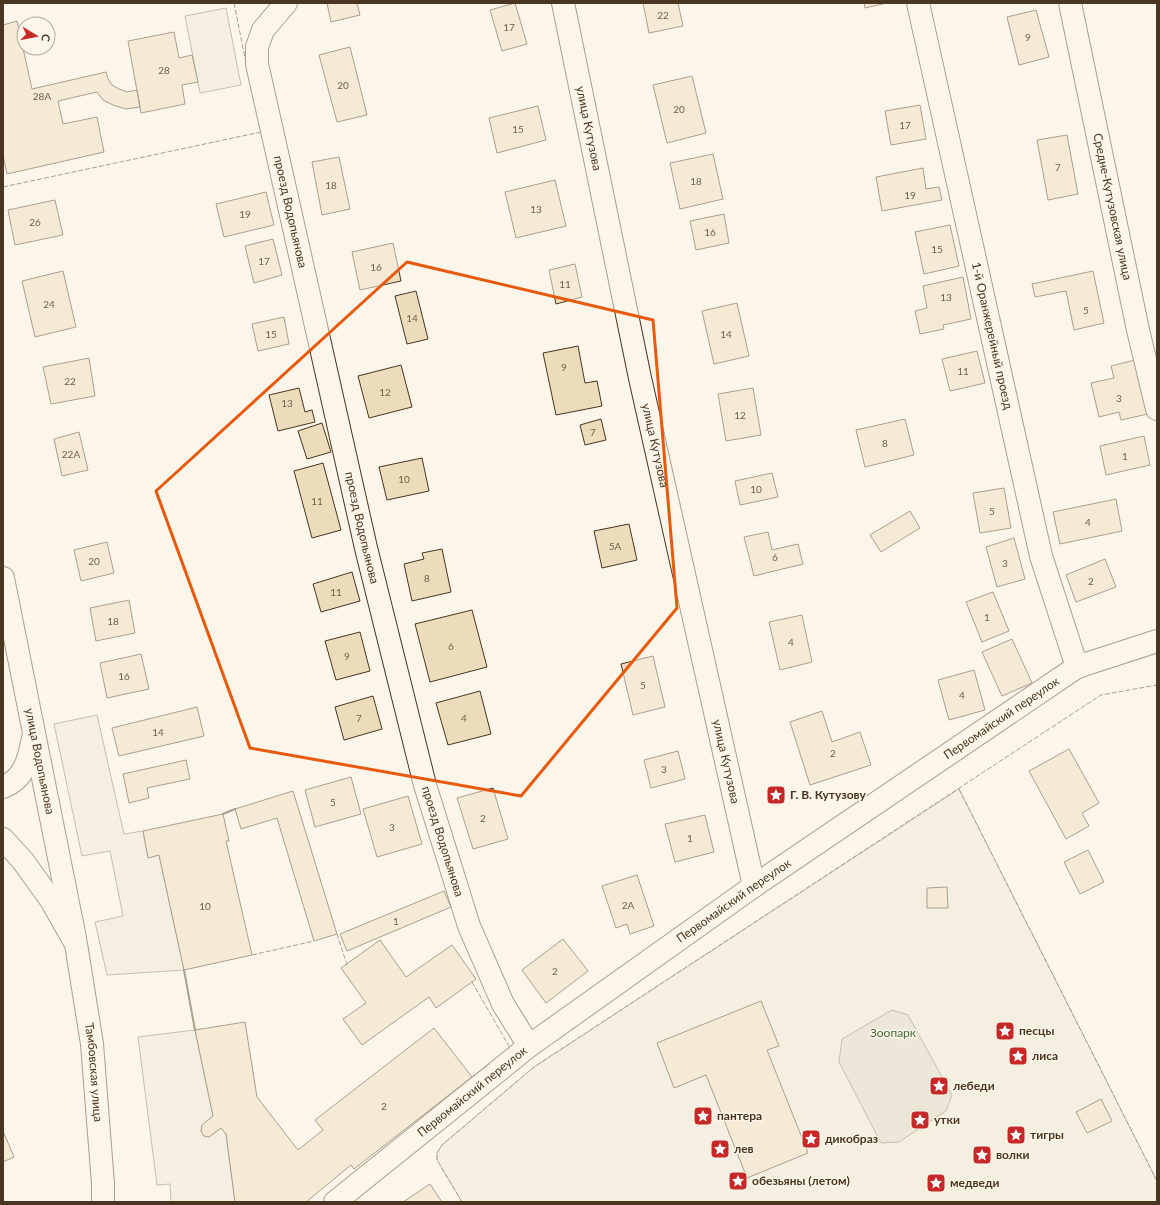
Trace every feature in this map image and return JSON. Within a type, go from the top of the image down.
[{"type":"street","name":"проезд Водопьянова","points":[[286,3],[263,30],[257,47],[257,64],[366,548],[425,784],[469,926],[503,1004],[529,1046]]},
{"type":"street","name":"улица Кутузова","points":[[563,3],[640,378],[754,886]]},
{"type":"street","name":"1-й Оранжерейный проезд","points":[[918,3],[1041,556],[1077,667]]},
{"type":"street","name":"Средне-Кутузовская улица","points":[[1070,3],[1138,330],[1157,409]]},
{"type":"street","name":"улица Водопьянова","points":[[3,578],[76,944]]},
{"type":"street","name":"Первомайский переулок","points":[[335,1202],[529,1046],[754,886],[1077,667],[1157,641]]},
{"type":"street","points":[[3,787],[8,785],[22,773],[30,757],[34,733]]},
{"type":"street","points":[[3,839],[23,861],[51,900],[76,944]]},
{"type":"street","name":"Тамбовская улица","points":[[76,944],[92,1044],[103,1184],[103,1202]]},
{"type":"highlighted area","points":[[407,262],[653,320],[677,608],[521,796],[250,748],[156,491]]},
{"type":"green space","points":[[226,8],[241,85],[200,93],[185,16]]},
{"type":"green space","points":[[97,715],[124,834],[143,831],[148,857],[159,855],[184,970],[107,975],[95,922],[123,916],[110,851],[82,856],[54,724]]},
{"type":"green space","name":"Зоопарк","points":[[959,789],[1157,1181],[1157,1202],[462,1202],[437,1160],[437,1153],[442,1145],[534,1067]]},
{"type":"green space","points":[[195,1030],[213,1116],[202,1125],[201,1131],[204,1136],[209,1137],[221,1128],[226,1134],[235,1202],[171,1202],[170,1184],[157,1185],[138,1037]]},
{"type":"shaded area","points":[[892,1010],[908,1015],[952,1095],[946,1111],[899,1142],[881,1143],[839,1062],[842,1039]]},
{"type":"building","points":[[327,3],[357,3],[360,15],[331,22]]},
{"type":"building","points":[[515,3],[527,44],[502,51],[490,10]]},
{"type":"building","points":[[643,3],[678,3],[683,26],[649,33]]},
{"type":"building","points":[[864,3],[887,3],[865,8]]},
{"type":"building","points":[[1036,10],[1049,57],[1019,65],[1007,17]]},
{"type":"building","points":[[16,21],[16,56],[25,56],[32,89],[106,72],[112,85],[127,92],[137,90],[140,107],[126,109],[103,100],[97,92],[58,101],[63,124],[97,117],[104,152],[7,174],[3,155],[3,25]]},
{"type":"building","points":[[174,32],[179,58],[192,55],[198,82],[182,85],[185,104],[141,113],[128,41]]},
{"type":"building","points":[[350,47],[367,115],[337,122],[319,55]]},
{"type":"building","points":[[692,76],[706,133],[667,143],[653,85]]},
{"type":"building","points":[[920,105],[926,139],[891,145],[885,111]]},
{"type":"building","points":[[538,106],[546,140],[497,153],[489,118]]},
{"type":"building","points":[[1067,135],[1078,194],[1048,200],[1037,140]]},
{"type":"building","points":[[713,154],[723,199],[680,209],[670,163]]},
{"type":"building","points":[[339,157],[350,209],[322,215],[312,162]]},
{"type":"building","points":[[923,168],[926,189],[939,187],[942,200],[882,211],[876,177]]},
{"type":"building","points":[[555,180],[566,226],[516,238],[505,192]]},
{"type":"building","points":[[266,192],[274,225],[224,237],[216,204]]},
{"type":"building","points":[[55,200],[63,235],[15,245],[8,210]]},
{"type":"building","points":[[724,214],[729,243],[696,250],[690,221]]},
{"type":"building","points":[[950,225],[959,266],[924,274],[915,232]]},
{"type":"building","points":[[273,239],[282,275],[254,283],[245,246]]},
{"type":"building","points":[[393,243],[401,281],[360,290],[352,252]]},
{"type":"building","points":[[575,264],[582,297],[556,304],[549,270]]},
{"type":"building","points":[[63,271],[76,327],[35,337],[22,281]]},
{"type":"building","points":[[1093,271],[1104,323],[1074,330],[1066,291],[1035,297],[1032,284]]},
{"type":"building","points":[[963,277],[971,319],[943,325],[944,329],[920,334],[915,311],[927,308],[923,286]]},
{"type":"building","points":[[416,291],[428,339],[407,344],[395,296]]},
{"type":"building","points":[[737,303],[749,356],[714,364],[702,311]]},
{"type":"building","points":[[284,317],[289,344],[258,351],[252,324]]},
{"type":"building","points":[[578,346],[585,383],[597,381],[602,406],[556,415],[543,353]]},
{"type":"building","points":[[977,351],[985,383],[950,391],[942,359]]},
{"type":"building","points":[[89,358],[95,396],[51,404],[43,367]]},
{"type":"building","points":[[1135,360],[1148,414],[1121,420],[1119,412],[1099,417],[1091,383],[1114,378],[1111,366]]},
{"type":"building","points":[[401,365],[412,407],[369,418],[358,376]]},
{"type":"building","points":[[299,388],[305,412],[312,410],[315,422],[278,431],[269,395]]},
{"type":"building","points":[[753,388],[761,435],[726,441],[718,394]]},
{"type":"building","points":[[601,419],[606,440],[585,445],[580,425]]},
{"type":"building","points":[[905,419],[914,455],[865,467],[856,430]]},
{"type":"building","points":[[322,423],[331,452],[307,459],[298,431]]},
{"type":"building","points":[[79,432],[88,470],[62,476],[54,439]]},
{"type":"building","points":[[1144,436],[1150,465],[1106,475],[1100,446]]},
{"type":"building","points":[[422,458],[429,491],[387,500],[379,467]]},
{"type":"building","points":[[323,463],[341,530],[312,538],[294,471]]},
{"type":"building","points":[[772,473],[778,497],[740,505],[735,481]]},
{"type":"building","points":[[1004,488],[1011,528],[980,533],[973,493]]},
{"type":"building","points":[[1116,499],[1122,531],[1060,544],[1053,512]]},
{"type":"building","points":[[910,511],[920,528],[881,552],[870,535]]},
{"type":"building","points":[[629,524],[637,560],[602,568],[594,531]]},
{"type":"building","points":[[768,532],[772,550],[798,544],[803,564],[754,576],[744,537]]},
{"type":"building","points":[[1014,538],[1025,579],[997,587],[986,547]]},
{"type":"building","points":[[107,542],[114,573],[81,581],[74,550]]},
{"type":"building","points":[[442,549],[451,592],[412,601],[404,564],[424,559],[422,553]]},
{"type":"building","points":[[1105,559],[1116,587],[1076,602],[1066,575]]},
{"type":"building","points":[[352,572],[360,601],[321,612],[313,584]]},
{"type":"building","points":[[993,592],[1009,631],[982,642],[966,602]]},
{"type":"building","points":[[129,600],[135,633],[96,641],[90,608]]},
{"type":"building","points":[[472,610],[487,667],[430,682],[415,624]]},
{"type":"building","points":[[802,615],[812,662],[780,670],[769,622]]},
{"type":"building","points":[[360,632],[370,671],[336,680],[325,641]]},
{"type":"building","points":[[1012,639],[1032,683],[1002,696],[982,652]]},
{"type":"building","points":[[141,654],[149,689],[107,698],[100,663]]},
{"type":"building","points":[[653,656],[665,707],[633,715],[621,664]]},
{"type":"building","points":[[974,670],[985,710],[949,720],[938,680]]},
{"type":"building","points":[[480,691],[491,734],[448,745],[436,703]]},
{"type":"building","points":[[373,696],[382,729],[344,740],[335,707]]},
{"type":"building","points":[[197,707],[204,736],[119,756],[112,728]]},
{"type":"building","points":[[822,711],[832,742],[860,732],[871,765],[810,785],[790,722]]},
{"type":"building","points":[[1069,749],[1099,803],[1082,813],[1089,826],[1066,839],[1029,771]]},
{"type":"building","points":[[678,751],[685,779],[651,788],[644,760]]},
{"type":"building","points":[[186,760],[190,779],[147,788],[149,798],[129,803],[123,774]]},
{"type":"building","points":[[351,777],[361,814],[315,827],[305,790]]},
{"type":"building","points":[[493,788],[508,839],[473,849],[457,798]]},
{"type":"building","points":[[293,791],[337,934],[314,941],[277,818],[241,829],[235,809]]},
{"type":"building","points":[[408,796],[422,844],[377,857],[363,809]]},
{"type":"building","points":[[223,814],[229,841],[226,841],[252,955],[184,970],[159,855],[148,858],[143,831]]},
{"type":"building","points":[[705,815],[714,852],[675,862],[665,824]]},
{"type":"building","points":[[1088,850],[1104,882],[1080,894],[1064,862]]},
{"type":"building","points":[[637,875],[654,926],[630,934],[627,924],[616,928],[602,886]]},
{"type":"building","points":[[947,887],[948,908],[927,908],[927,888]]},
{"type":"building","points":[[444,891],[451,907],[347,951],[340,934]]},
{"type":"building","points":[[563,939],[588,971],[546,1003],[522,970]]},
{"type":"building","points":[[380,940],[406,977],[452,945],[476,979],[436,1008],[429,997],[362,1045],[343,1019],[366,1003],[341,968]]},
{"type":"building","points":[[761,1001],[779,1046],[767,1050],[808,1153],[747,1178],[706,1075],[674,1088],[657,1043]]},
{"type":"building","points":[[245,1022],[257,1097],[298,1150],[323,1130],[315,1120],[434,1028],[472,1077],[354,1169],[351,1165],[306,1202],[235,1202],[226,1134],[221,1128],[209,1137],[204,1136],[201,1131],[202,1125],[213,1116],[195,1030]]},
{"type":"building","points":[[1101,1099],[1112,1121],[1087,1133],[1076,1112]]},
{"type":"building","points":[[3,1131],[14,1157],[3,1162]]},
{"type":"building","points":[[430,1184],[442,1202],[403,1202]]},
{"type":"fence","points":[[234,3],[246,63]]},
{"type":"fence","points":[[3,187],[261,132],[260,130]]},
{"type":"fence","points":[[462,1202],[437,1160],[437,1153],[442,1145],[534,1067],[1101,695],[1157,685]]},
{"type":"fence","points":[[959,789],[1157,1181]]},
{"type":"fence","points":[[337,934],[347,965]]},
{"type":"fence","points":[[252,955],[314,941]]},
{"type":"fence","points":[[472,982],[510,1048],[509,1049]]},
{"type":"fence","points":[[472,1077],[490,1064]]},
{"type":"wall","points":[[223,814],[235,809]]},
{"type":"wall","points":[[184,970],[195,1030]]},
{"type":"place","name":"Г. В. Кутузову","points":[[776,795]]},
{"type":"place","name":"песцы","points":[[1005,1031]]},
{"type":"place","name":"лиса","points":[[1018,1056]]},
{"type":"place","name":"лебеди","points":[[939,1086]]},
{"type":"place","name":"пантера","points":[[703,1116]]},
{"type":"place","name":"утки","points":[[920,1120]]},
{"type":"place","name":"тигры","points":[[1016,1135]]},
{"type":"place","name":"дикобраз","points":[[811,1139]]},
{"type":"place","name":"лев","points":[[720,1149]]},
{"type":"place","name":"волки","points":[[982,1155]]},
{"type":"place","name":"обезьяны (летом)","points":[[738,1181]]},
{"type":"place","name":"медведи","points":[[936,1183]]}]
